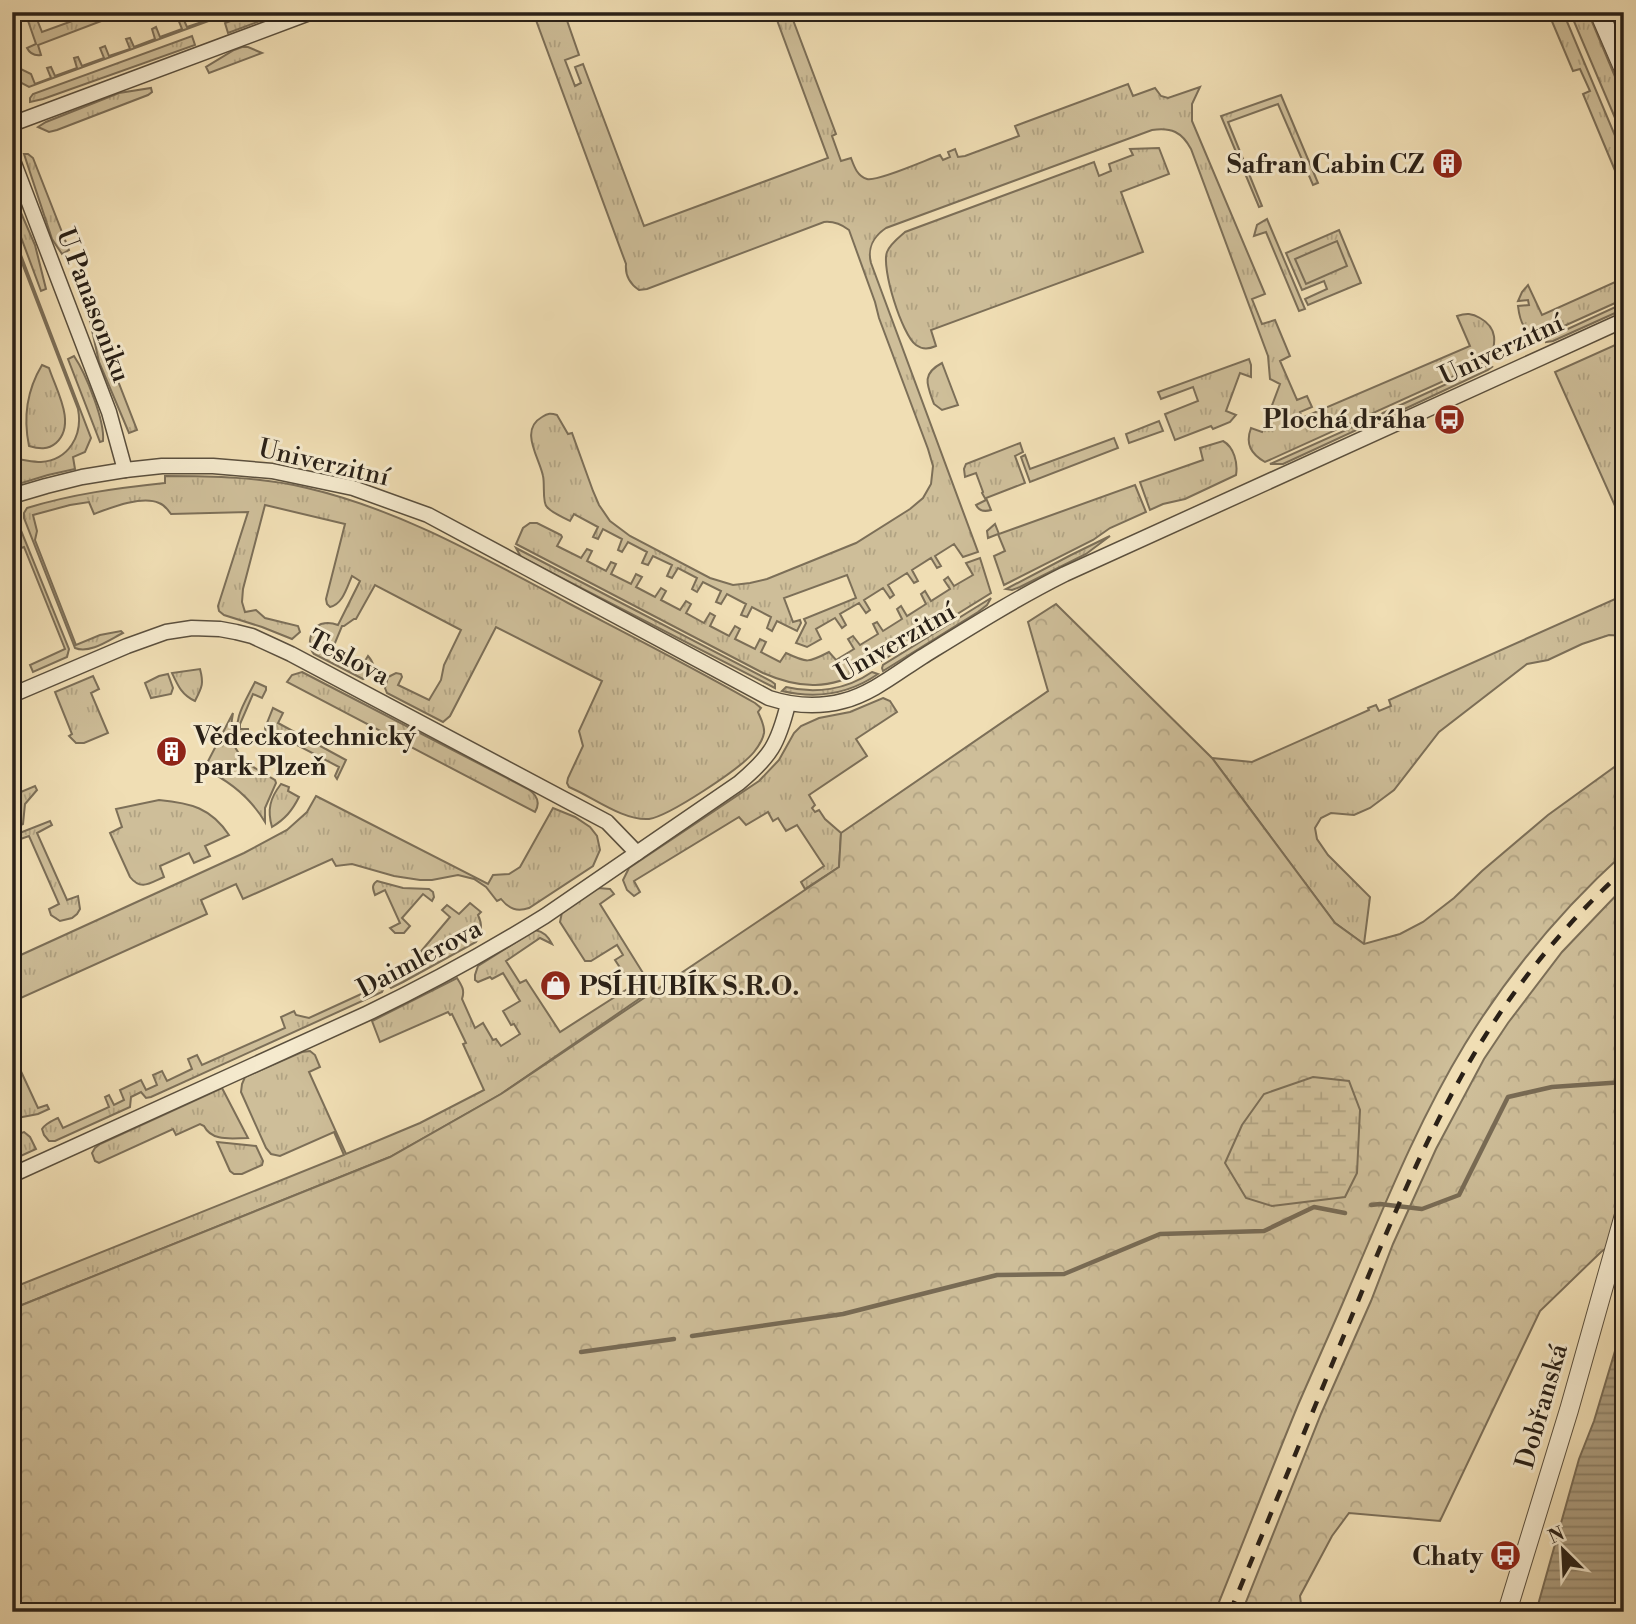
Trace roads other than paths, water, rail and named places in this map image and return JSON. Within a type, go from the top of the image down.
[{"type":"street","points":[[12,124],[312,12]]},
{"type":"street","points":[[1600,12],[1624,70]]},
{"type":"street","name":"U Panasoniku","points":[[12,158],[109,412],[125,470]]},
{"type":"street","name":"Univerzitní","points":[[12,496],[70,480],[162,466],[212,466],[272,471],[353,488],[428,515],[749,689],[788,704],[829,705],[861,695],[1004,606],[1065,573],[1624,320]]},
{"type":"street","name":"Teslova","points":[[12,695],[166,632],[192,628],[220,629],[252,636],[291,654],[607,822],[637,853]]},
{"type":"street","name":"Daimlerova","points":[[12,1175],[424,986],[534,923],[760,766],[782,728],[788,704]]},
{"type":"street","name":"Dobřanská","points":[[1507,1612],[1569,1410],[1624,1215]]},
{"type":"waterway","points":[[1371,1205],[1422,1209],[1459,1195],[1508,1097],[1552,1087],[1624,1082]]},
{"type":"waterway","points":[[692,1336],[843,1314],[997,1275],[1064,1274],[1160,1234],[1264,1231],[1314,1207],[1345,1213]]},
{"type":"waterway","points":[[581,1352],[674,1339]]},
{"type":"railway","points":[[1230,1612],[1389,1226],[1445,1106],[1477,1048],[1514,993],[1577,916],[1624,870]]},
{"type":"place","name":"Safran Cabin CZ","points":[[1447,164]]},
{"type":"place","name":"Plochá dráha","points":[[1449,419]]},
{"type":"place","name":"Vědeckotechnický park Plzeň","points":[[171,751]]},
{"type":"place","name":"PSÍ HUBÍK S.R.O.","points":[[556,986]]},
{"type":"place","name":"Chaty","points":[[1506,1556]]}]
